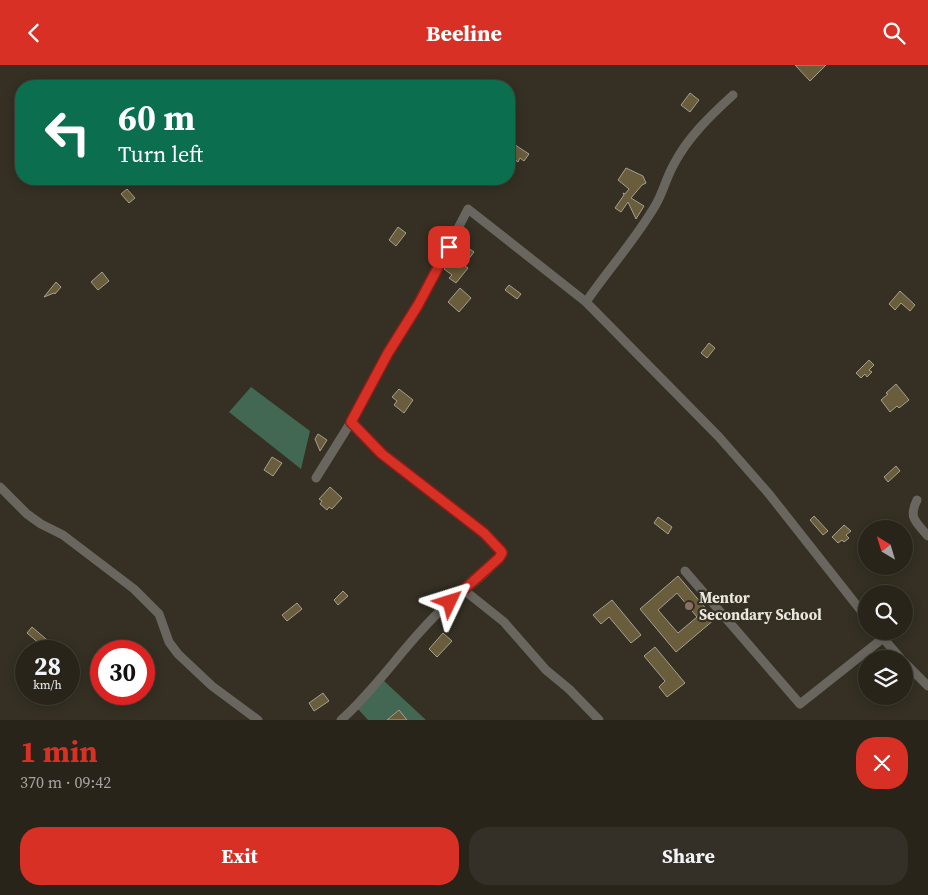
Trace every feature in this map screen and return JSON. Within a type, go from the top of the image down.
[{"type":"street","points":[[586,302],[656,205],[674,163],[704,123],[733,95]]},
{"type":"street","points":[[316,477],[351,422],[388,353],[423,296],[468,209],[586,302],[719,437],[753,474],[858,607]]},
{"type":"street","points":[[341,720],[391,667],[436,614],[499,558],[502,553],[484,533],[382,454],[351,422]]},
{"type":"street","points":[[0,487],[41,525],[63,535],[134,589],[159,614],[169,642],[178,654],[212,686],[258,720]]},
{"type":"street","points":[[917,499],[912,515],[928,536]]},
{"type":"street","points":[[685,571],[800,704],[873,640]]},
{"type":"street","points":[[464,590],[504,621],[546,670],[569,689],[599,720]]},
{"type":"street","points":[[884,640],[893,650]]},
{"type":"street","points":[[913,671],[928,686]]},
{"type":"green space","points":[[251,387],[310,431],[301,469],[229,412]]},
{"type":"green space","points":[[383,680],[426,720],[368,720],[357,708]]},
{"type":"building","points":[[795,65],[826,65],[810,81]]},
{"type":"building","points":[[690,93],[699,100],[690,112],[681,105]]},
{"type":"building","points":[[515,145],[529,154],[524,161],[520,158],[518,162],[515,160]]},
{"type":"building","points":[[626,168],[643,176],[646,183],[631,198],[644,206],[636,219],[628,202],[621,212],[615,208],[624,195],[623,193],[625,194],[629,189],[618,180]]},
{"type":"building","points":[[127,189],[135,198],[129,203],[121,194]]},
{"type":"building","points":[[398,227],[406,233],[396,246],[389,240]]},
{"type":"building","points":[[458,241],[474,252],[464,265],[468,268],[456,283],[449,278],[452,275],[444,269],[454,256],[452,254]]},
{"type":"building","points":[[102,272],[109,281],[98,290],[91,282]]},
{"type":"building","points":[[56,282],[61,287],[55,294],[44,297]]},
{"type":"building","points":[[509,285],[521,294],[517,299],[505,290]]},
{"type":"building","points":[[460,288],[471,298],[459,312],[448,302]]},
{"type":"building","points":[[900,291],[915,305],[910,311],[901,303],[895,310],[889,304]]},
{"type":"building","points":[[709,343],[715,348],[707,358],[701,353]]},
{"type":"building","points":[[869,360],[874,365],[869,370],[872,372],[867,377],[865,374],[861,378],[856,373]]},
{"type":"building","points":[[896,384],[909,400],[890,412],[881,400]]},
{"type":"building","points":[[399,389],[413,400],[404,413],[394,405],[397,401],[392,397]]},
{"type":"building","points":[[318,434],[327,440],[320,451],[315,439]]},
{"type":"building","points":[[272,457],[282,463],[273,476],[264,470]]},
{"type":"building","points":[[896,466],[900,471],[888,482],[884,477]]},
{"type":"building","points":[[330,487],[342,498],[332,509],[329,507],[327,510],[320,504],[322,501],[319,499]]},
{"type":"building","points":[[814,516],[828,531],[823,535],[810,520]]},
{"type":"building","points":[[658,517],[672,527],[668,534],[654,523]]},
{"type":"building","points":[[844,525],[851,531],[846,535],[849,538],[844,542],[842,540],[838,543],[832,537]]},
{"type":"building","points":[[678,576],[715,619],[676,652],[640,609]],"holes":[[[677,593],[697,617],[678,633],[658,610]]]},
{"type":"building","points":[[343,591],[348,596],[338,605],[334,600]]},
{"type":"building","points":[[612,600],[641,635],[631,643],[609,617],[601,624],[593,615]]},
{"type":"building","points":[[297,603],[302,609],[287,621],[282,615]]},
{"type":"building","points":[[32,627],[47,640],[35,640],[27,633]]},
{"type":"building","points":[[443,633],[452,641],[437,657],[429,649]]},
{"type":"building","points":[[655,647],[685,683],[667,697],[659,687],[665,681],[644,656]]},
{"type":"building","points":[[323,693],[329,701],[314,711],[309,703]]},
{"type":"building","points":[[399,710],[407,720],[387,720]]},
{"type":"place","name":"Mentor Secondary School","points":[[689,606]]},
{"type":"route","points":[[449,247],[351,422],[382,454],[484,533],[501,551],[502,553],[499,558],[450,602]]}]
